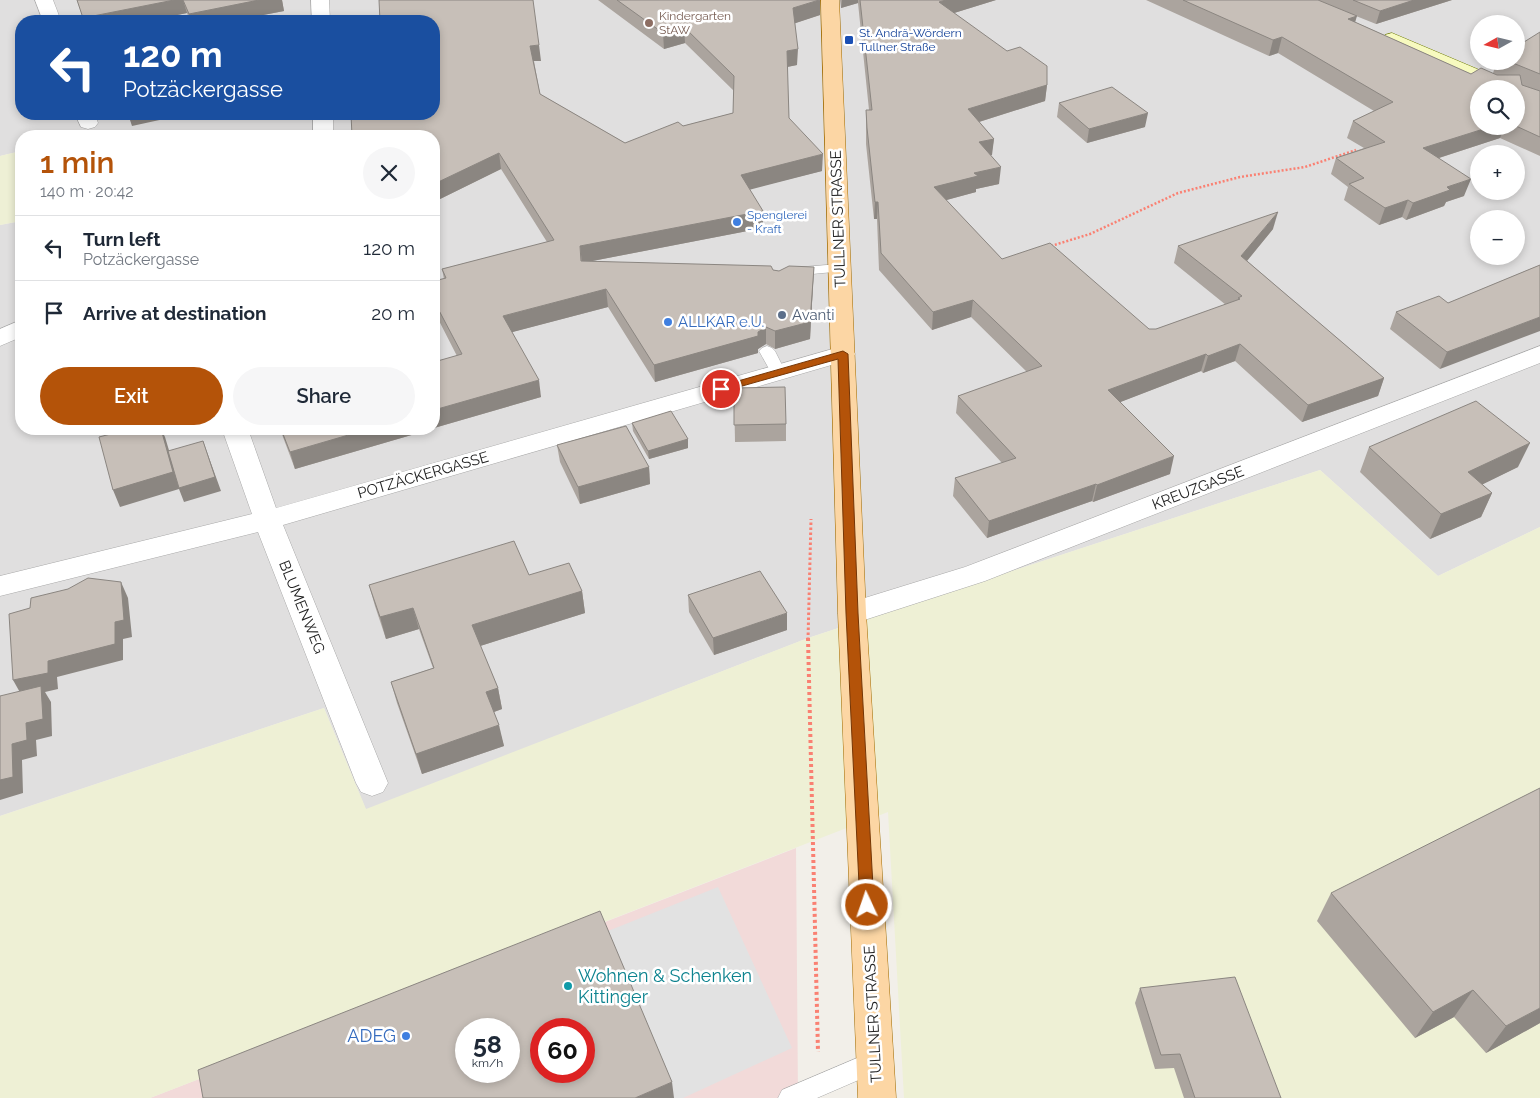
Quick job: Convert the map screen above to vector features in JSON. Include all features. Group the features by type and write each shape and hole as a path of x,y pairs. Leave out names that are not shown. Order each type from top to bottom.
{"main road":[{"name":"TULLNER STRASSE","path":"830,0 852,613 877,1098"},
{"path":"1374,32 1488,80"}],"street":[{"path":"44,0 50,15"},
{"path":"320,0 321,15"},
{"path":"0,339 15,330"},
{"name":"POTZÄCKERGASSE","path":"0,586 268,520 772,362 843,354"},
{"name":"KREUZGASSE","path":"852,613 975,574 1540,354"},
{"name":"BLUMENWEG","path":"237,435 268,520 372,783"}],"lane":[{"path":"780,283 791,272 839,268"},
{"path":"790,1098 876,1060"}],"path":[{"path":"1047,248 1090,234 1178,193 1240,177 1305,167 1356,150"},
{"path":"811,512 808,638 819,1085"}],"shaded area":[{"path":"0,0 1540,0 1540,527 1438,576 1320,470 808,638 366,810 324,708 0,816 0,225 15,222 15,435 440,435 440,130 15,130 15,152 0,156"},
{"path":"796,848 798,1098 150,1098"},
{"path":"718,887 792,1048 683,1098 673,1098 603,933"}],"green space":[{"path":"15,152 15,222 0,225 0,156"},
{"path":"1320,470 1438,576 1540,527 1540,1098 904,1098 888,812 150,1098 0,1098 0,816 324,708 366,809 808,638"}],"building":[{"path":"77,0 174,0 98,15 82,15"},
{"path":"183,0 259,0 189,14"},
{"path":"379,0 533,0 539,45 530,46 540,94 625,143 678,122 683,126 733,113 734,76 684,27 663,33 617,0 819,0 793,8 798,49 787,51 789,118 823,154 741,175 763,211 580,246 581,261 771,266 773,270 779,271 789,266 814,267 810,322 775,331 766,327 758,332 758,336 654,365 606,289 503,316 539,380 440,408 440,360 462,354 440,312 440,280 446,278 442,269 554,240 499,153 440,181 440,130 352,130 351,120 440,120 440,15 380,15"},
{"path":"860,0 946,0 939,2 1007,51 1020,47 1047,66 1047,85 968,109 994,139 979,142 1001,167 974,173 978,176 934,187 1002,259 1050,243 1149,329 1156,329 1240,299 1238,298 1242,296 1178,246 1278,212 1241,256 1384,378 1308,405 1240,344 1208,356 1206,354 1108,390 1174,456 1097,485 989,521 955,478 1016,458 958,396 1042,366 973,300 933,312 881,253 878,202 875,202 867,128 866,110 872,110"},
{"path":"1183,0 1318,0 1357,16 1348,19 1471,74 1478,70 1486,70 1497,75 1520,75 1521,80 1470,80 1470,133 1423,148 1470,179 1447,187 1450,190 1413,203 1408,200 1385,208 1349,184 1364,178 1336,158 1385,142 1353,121 1393,102 1282,37 1273,40"},
{"path":"1353,0 1414,0 1380,11"},
{"path":"1540,32 1540,74 1525,68 1525,41"},
{"path":"1525,86 1540,91 1540,137 1525,130"},
{"path":"1112,87 1148,113 1089,129 1059,103"},
{"path":"1540,265 1540,317 1447,352 1396,312 1439,296 1448,303"},
{"path":"785,387 786,424 734,425 734,388"},
{"path":"1476,401 1530,443 1468,472 1492,493 1441,514 1369,447"},
{"path":"671,411 688,439 648,451 632,423"},
{"path":"626,426 649,467 578,487 557,445"},
{"path":"107,435 163,435 173,472 113,490 99,437"},
{"path":"283,435 348,435 290,452"},
{"path":"203,441 215,477 179,488 168,451"},
{"path":"514,541 529,575 569,563 582,591 472,625 498,688 486,692 499,725 416,754 391,682 434,668 413,608 380,617 369,585"},
{"path":"760,571 787,613 713,638 688,595"},
{"path":"88,578 121,582 124,620 115,622 115,644 48,661 48,673 13,680 9,614 30,608 31,598 68,589"},
{"path":"41,686 43,719 26,723 27,740 12,744 13,777 0,780 0,696"},
{"path":"1540,788 1540,1008 1506,1026 1473,990 1433,1012 1331,893"},
{"path":"600,911 672,1082 635,1098 203,1098 198,1070"},
{"path":"1235,977 1281,1098 1195,1098 1180,1054 1161,1055 1140,988"}],"place":[{"name":"Kindergarten StAW","path":"649,23"},
{"name":"St. Andrä-Wördern Tullner Straße","path":"849,40"},
{"name":"Spenglerei - Kraft","path":"737,222"},
{"name":"Avanti","path":"782,315"},
{"name":"ALLKAR e.U.","path":"668,322"},
{"name":"Wohnen & Schenken Kittinger","path":"568,986"},
{"name":"ADEG","path":"406,1036"}],"route":[{"path":"721,389 843,354 852,613 867,905"}]}
